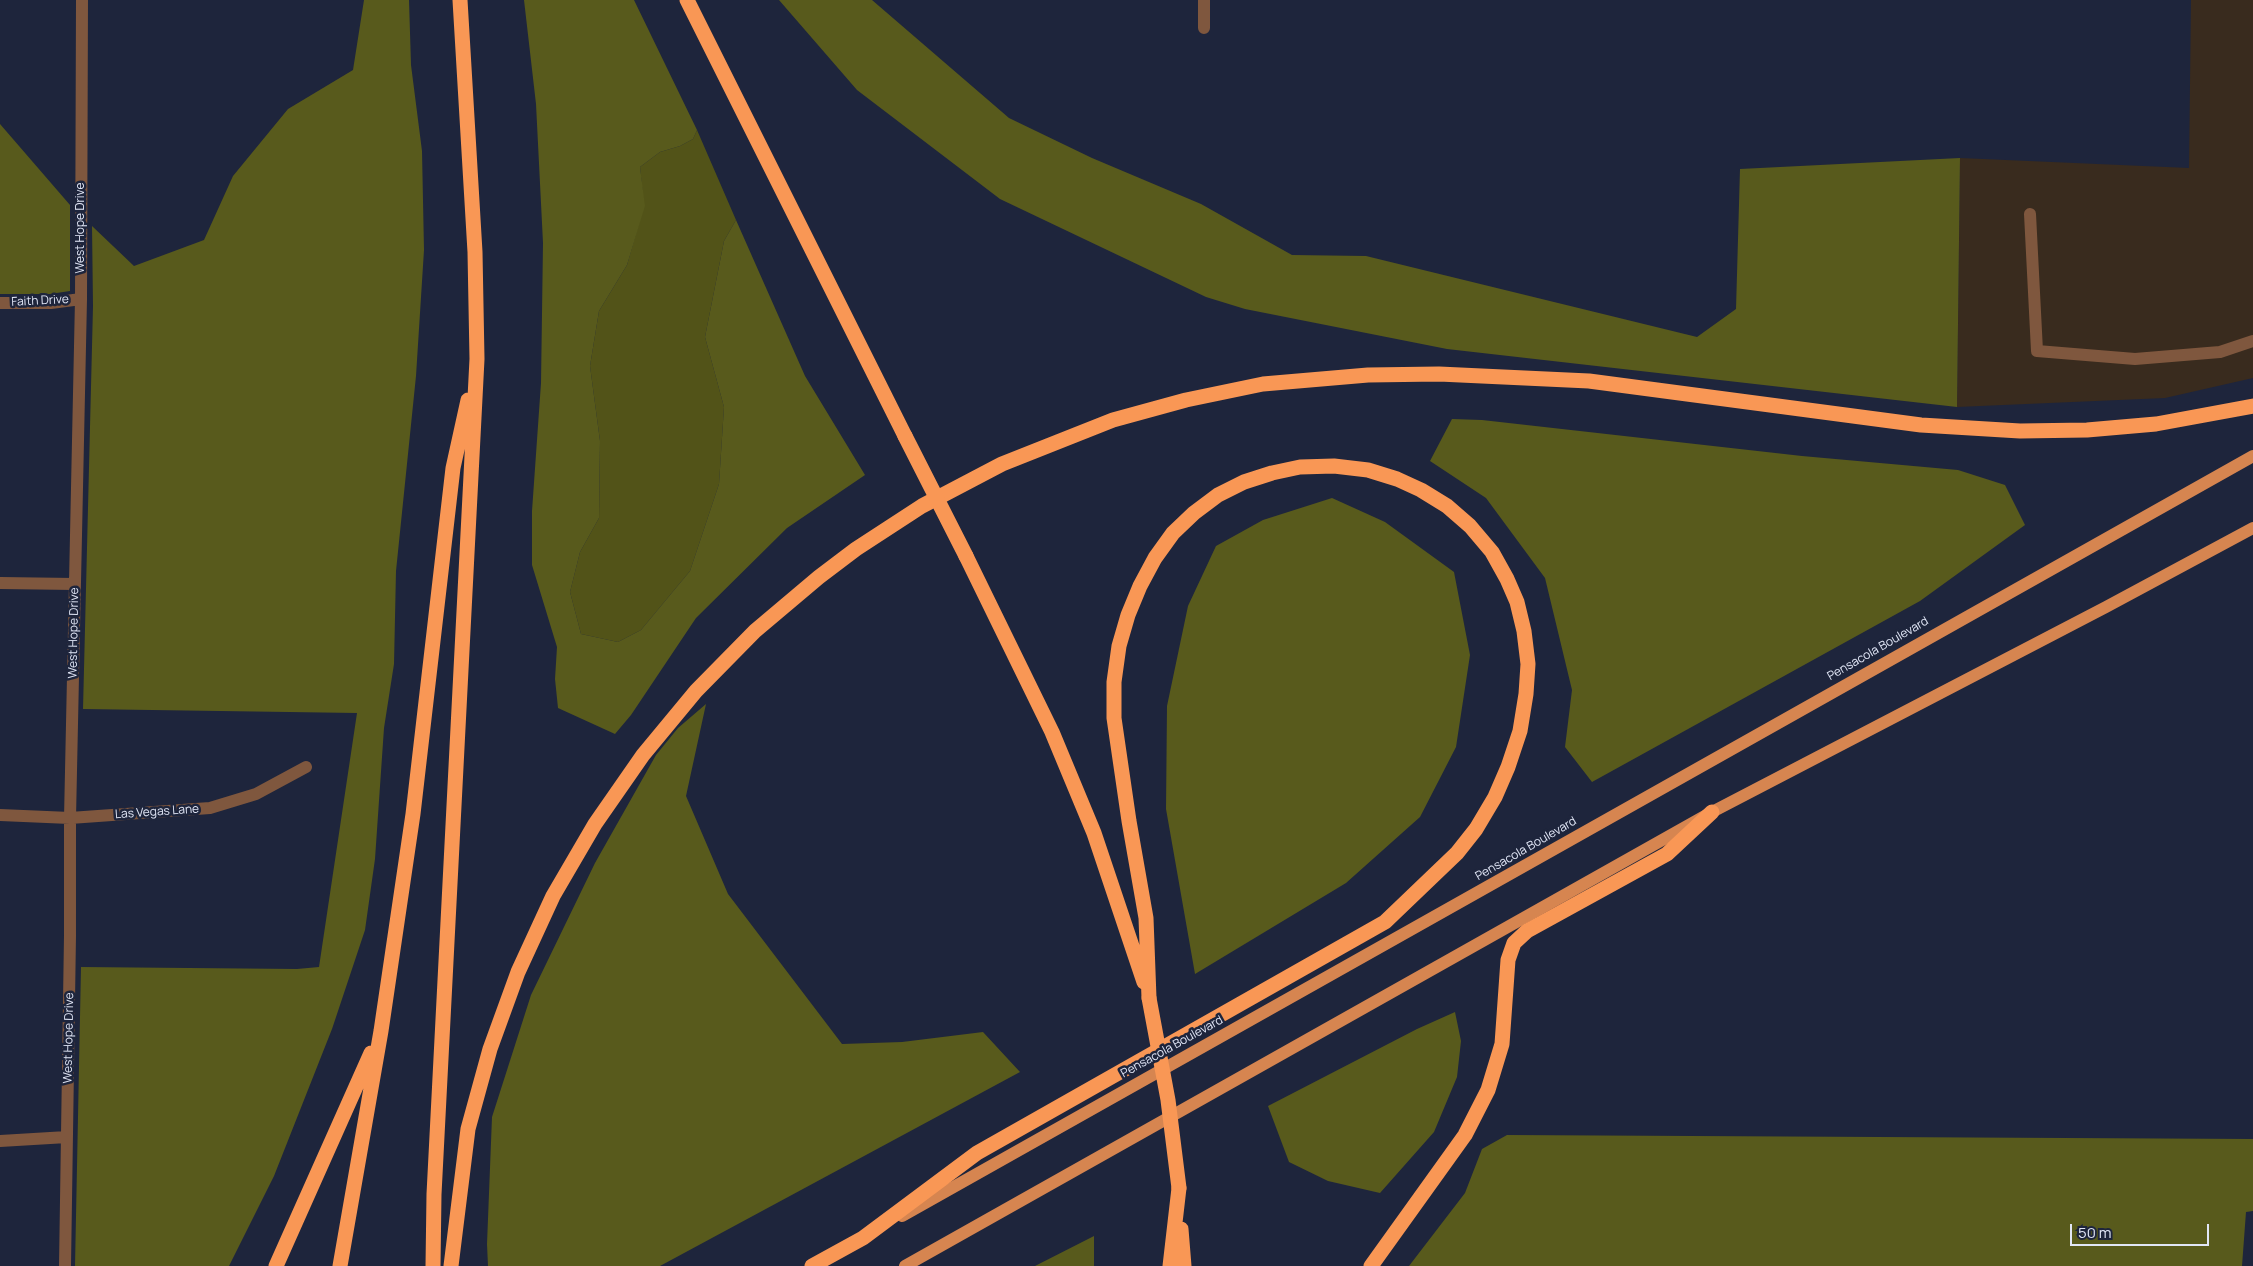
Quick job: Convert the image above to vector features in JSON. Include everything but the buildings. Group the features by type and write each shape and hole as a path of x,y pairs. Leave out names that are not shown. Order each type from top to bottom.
{"highway":[{"path":"433,1266 434,1194 477,359 475,252 460,0"},
{"path":"687,0 904,436 966,556 1052,732 1094,833 1149,998 1168,1100 1179,1188 1184,1266"},
{"path":"340,1266 381,1031 413,814 453,468 477,359"},
{"path":"451,1266 468,1129 490,1049 518,972 553,896 595,824 648,748 696,691 755,631 819,577 856,549 922,506 1002,464 1113,420 1186,400 1263,384 1368,375 1439,374 1589,382 1921,425 2020,431 2087,430 2156,424 2253,406"},
{"path":"863,1238 977,1153 1385,922 1457,853 1476,829 1498,790 1520,731 1526,694 1528,664 1524,631 1514,594 1492,552 1470,526 1446,506 1421,490 1397,479 1368,470 1334,466 1300,467 1244,482 1202,507 1173,533 1155,558 1140,586 1128,615 1119,646 1114,682 1114,718 1146,918 1149,998"},
{"path":"1371,1266 1465,1135 1488,1090 1502,1044 1508,960 1514,943 1527,931 1667,854 1712,812"},
{"path":"276,1266 381,1031"},
{"path":"1170,1266 1179,1188"},
{"name":"Pensacola Boulevard","path":"812,1266 863,1238"}],"main road":[{"name":"Pensacola Boulevard","path":"863,1238 2253,456"},
{"path":"905,1266 1712,812 2089,616 2253,528"}],"street":[{"name":"West Hope Drive","path":"65,1266 70,818 81,299 82,0"},
{"path":"1204,0 1204,28"},
{"path":"2030,214 2037,351 2135,360 2220,352 2253,341"},
{"name":"Faith Drive","path":"0,303 51,303 81,299"},
{"path":"0,583 74,584"},
{"name":"Las Vegas Lane","path":"0,816 70,818 210,808 256,794 306,767"},
{"path":"0,1141 67,1137"}],"shaded area":[{"path":"364,0 409,0 411,65 422,151 424,250 416,376 396,571 394,664 384,728 375,859 365,930 332,1029 274,1176 229,1266 75,1266 81,967 297,969 319,967 357,713 83,709 93,306 92,226 134,266 204,240 233,176 288,109 353,70"},
{"path":"524,0 634,0 697,130 693,139 680,146 660,152 640,167 645,206 627,265 599,311 590,366 600,441 599,518 580,552 570,592 581,634 618,642 641,630 690,571 719,484 724,407 705,337 724,241 736,220 805,376 865,475 787,528 696,618 631,715 615,734 558,708 555,679 557,647 532,565 532,511 541,383 543,243 536,104"},
{"path":"779,0 872,0 1009,118 1092,158 1201,204 1292,255 1366,256 1697,337 1736,309 1740,169 1960,158 1957,407 1447,349 1245,309 1206,297 1000,199 857,90"},
{"path":"2191,0 2253,0 2253,378 2165,398 1957,407 1960,158 2189,168"},
{"path":"0,124 70,205 70,291 50,294 0,294"},
{"path":"697,130 736,220 724,241 705,337 724,407 719,484 690,571 641,630 618,642 581,634 570,592 580,552 599,518 600,441 590,366 599,311 627,265 644,206 640,167 660,152 680,146 693,139"},
{"path":"1452,419 1482,420 1802,456 1958,470 2005,485 2025,525 1920,601 1592,782 1565,747 1572,690 1545,578 1486,498 1430,461"},
{"path":"1332,498 1385,522 1454,572 1470,655 1456,747 1420,817 1346,883 1195,974 1166,809 1167,706 1188,606 1216,546 1263,520"},
{"path":"706,704 686,796 728,894 842,1044 902,1042 983,1032 1020,1072 660,1266 488,1266 487,1244 492,1117 531,995 595,863 656,755 678,728"},
{"path":"1455,1012 1461,1041 1457,1077 1434,1132 1380,1193 1328,1181 1289,1162 1268,1106 1417,1029"},
{"path":"1507,1135 2253,1139 2253,1211 2246,1212 2242,1266 1409,1266 1465,1193 1482,1149"},
{"path":"1094,1236 1094,1266 1035,1266"}]}
